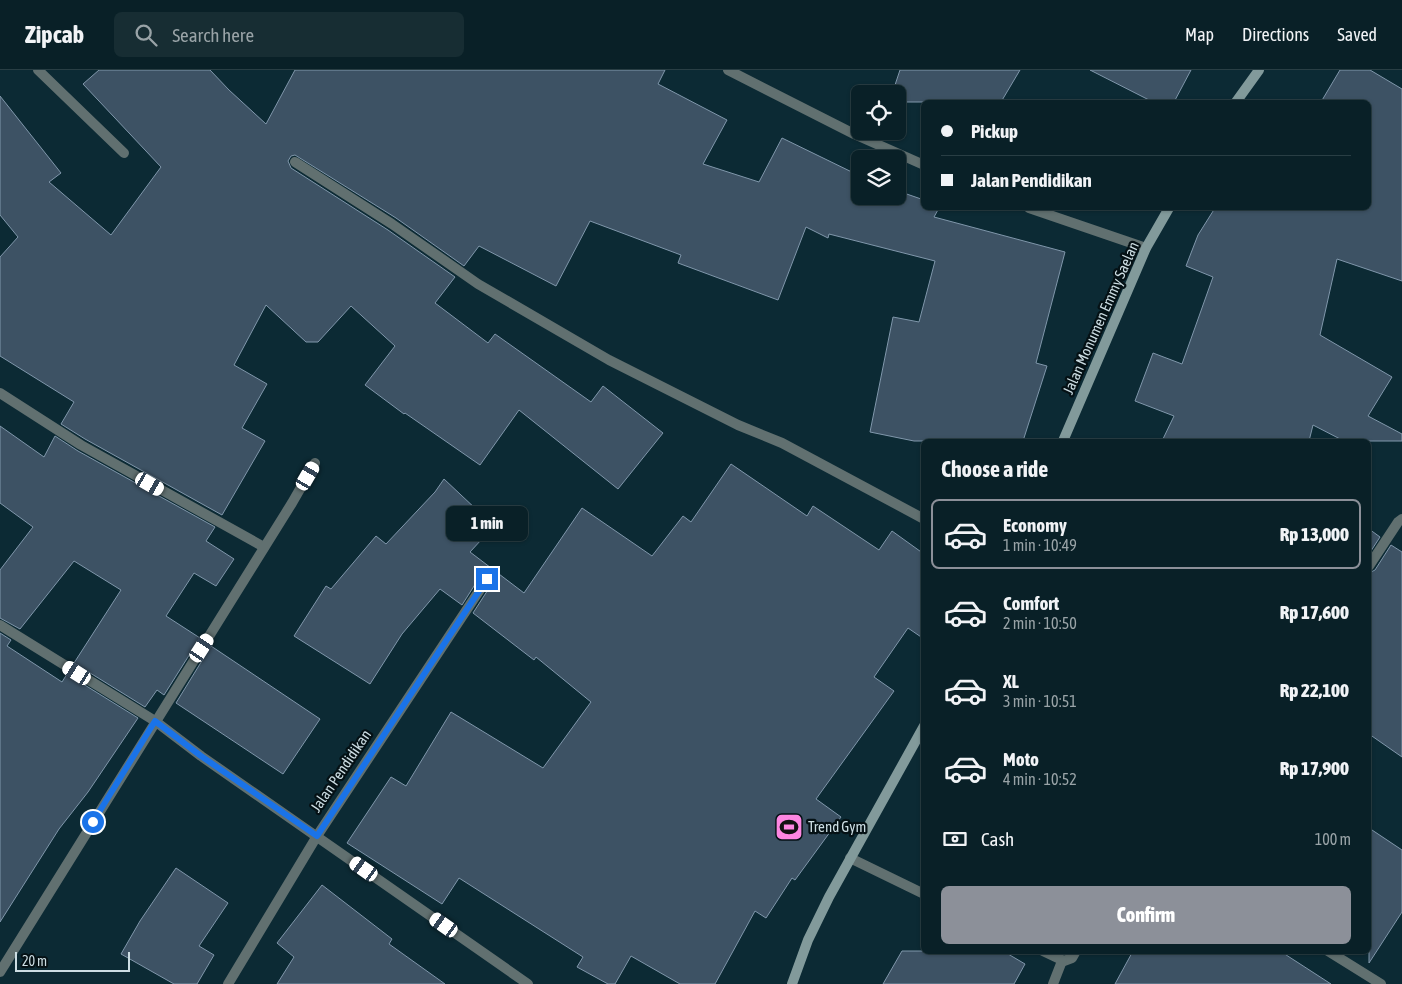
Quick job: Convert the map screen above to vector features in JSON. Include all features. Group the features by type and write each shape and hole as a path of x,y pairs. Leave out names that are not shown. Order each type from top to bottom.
{"street":[{"path":"38,70 124,153"},
{"path":"728,70 854,134 921,164"},
{"path":"1237,100 1259,70"},
{"path":"296,162 478,284 609,360 738,425 790,447 921,517"},
{"path":"1035,210 1146,248"},
{"name":"Jalan Monumen Emmy Saelan","path":"1064,439 1146,248 1168,210"},
{"path":"0,393 81,445 264,547"},
{"path":"0,972 155,721 212,633 315,463"},
{"path":"1371,563 1398,522 1402,519"},
{"name":"Jalan Pendidikan","path":"228,984 317,836 487,579"},
{"path":"0,625 155,721 201,756 528,984"},
{"path":"792,984 808,940 850,858 921,731"},
{"path":"850,858 921,893"},
{"path":"1048,954 1062,961 1072,958 1074,954"},
{"path":"1333,954 1381,984"},
{"path":"1053,984 1062,961"}],"building":[{"path":"99,70 210,70 266,124 295,70 665,70 658,84 727,120 703,164 759,182 782,138 851,172 851,205 906,205 906,194 921,199 921,210 938,210 934,217 1065,252 1036,363 1047,366 1024,439 921,439 921,441 914,441 870,432 893,317 919,322 935,261 829,234 828,238 806,227 778,300 678,263 681,255 590,221 556,286 479,246 464,266 396,218 295,155 291,156 288,161 291,168 388,230 455,277 435,303 488,343 495,334 591,402 603,386 663,433 618,489 519,410 480,465 404,414 365,385 395,346 351,306 318,342 306,342 266,305 234,365 267,384 242,428 265,441 222,515 61,424 74,402 0,356 0,257 18,237 0,215 0,96 61,173 49,182 111,235 161,167 83,84"},
{"path":"900,70 1020,70 1002,100 921,100 921,102 906,102 906,85 895,85"},
{"path":"1090,70 1191,70 1175,100 1149,100"},
{"path":"1340,70 1370,70 1402,89 1402,281 1337,259 1320,335 1392,377 1368,416 1402,434 1402,441 1340,439 1313,425 1310,439 1163,439 1174,416 1135,401 1153,353 1182,364 1213,277 1186,266 1198,235 1214,210 1371,210 1371,100 1322,100"},
{"path":"0,426 44,457 55,436 78,451 215,527 206,541 234,559 216,586 194,573 166,616 200,638 164,695 157,690 145,707 74,663 121,590 74,561 20,629 0,618 0,570 33,527 0,503"},
{"path":"731,464 807,516 813,506 879,550 892,531 921,552 921,637 908,628 874,677 894,691 816,799 841,817 795,880 792,878 766,918 755,911 715,984 680,984 631,956 615,984 608,984 577,967 583,957 459,878 442,904 347,843 391,777 406,786 451,712 543,768 591,702 536,657 534,660 473,613 493,582 493,576 488,572 481,575 462,605 440,589 402,634 370,684 294,636 326,586 331,589 376,536 386,544 435,492 444,479 494,526 470,552 524,593 582,508 652,556 683,516 691,522"},
{"path":"1371,530 1380,537 1371,551"},
{"path":"1391,545 1402,552 1402,757 1371,735 1371,572 1375,570"},
{"path":"0,633 11,640 7,646 62,682 67,674 138,718 88,792 59,829 0,922"},
{"path":"211,646 320,719 283,774 176,703"},
{"path":"1371,829 1402,850 1402,912 1369,963 1369,954 1371,954"},
{"path":"176,868 228,903 199,946 214,955 197,984 174,984 121,954 140,921"},
{"path":"322,885 392,939 389,944 445,984 277,984 294,957 277,943"},
{"path":"902,951 921,951 921,954 1008,954 1025,964 1014,984 883,984"},
{"path":"1131,954 1285,954 1331,984 1115,984"}],"place":[{"name":"Trend Gym","path":"789,827"}],"route":[{"path":"93,822 155,721 201,756 317,836 487,579"}]}
